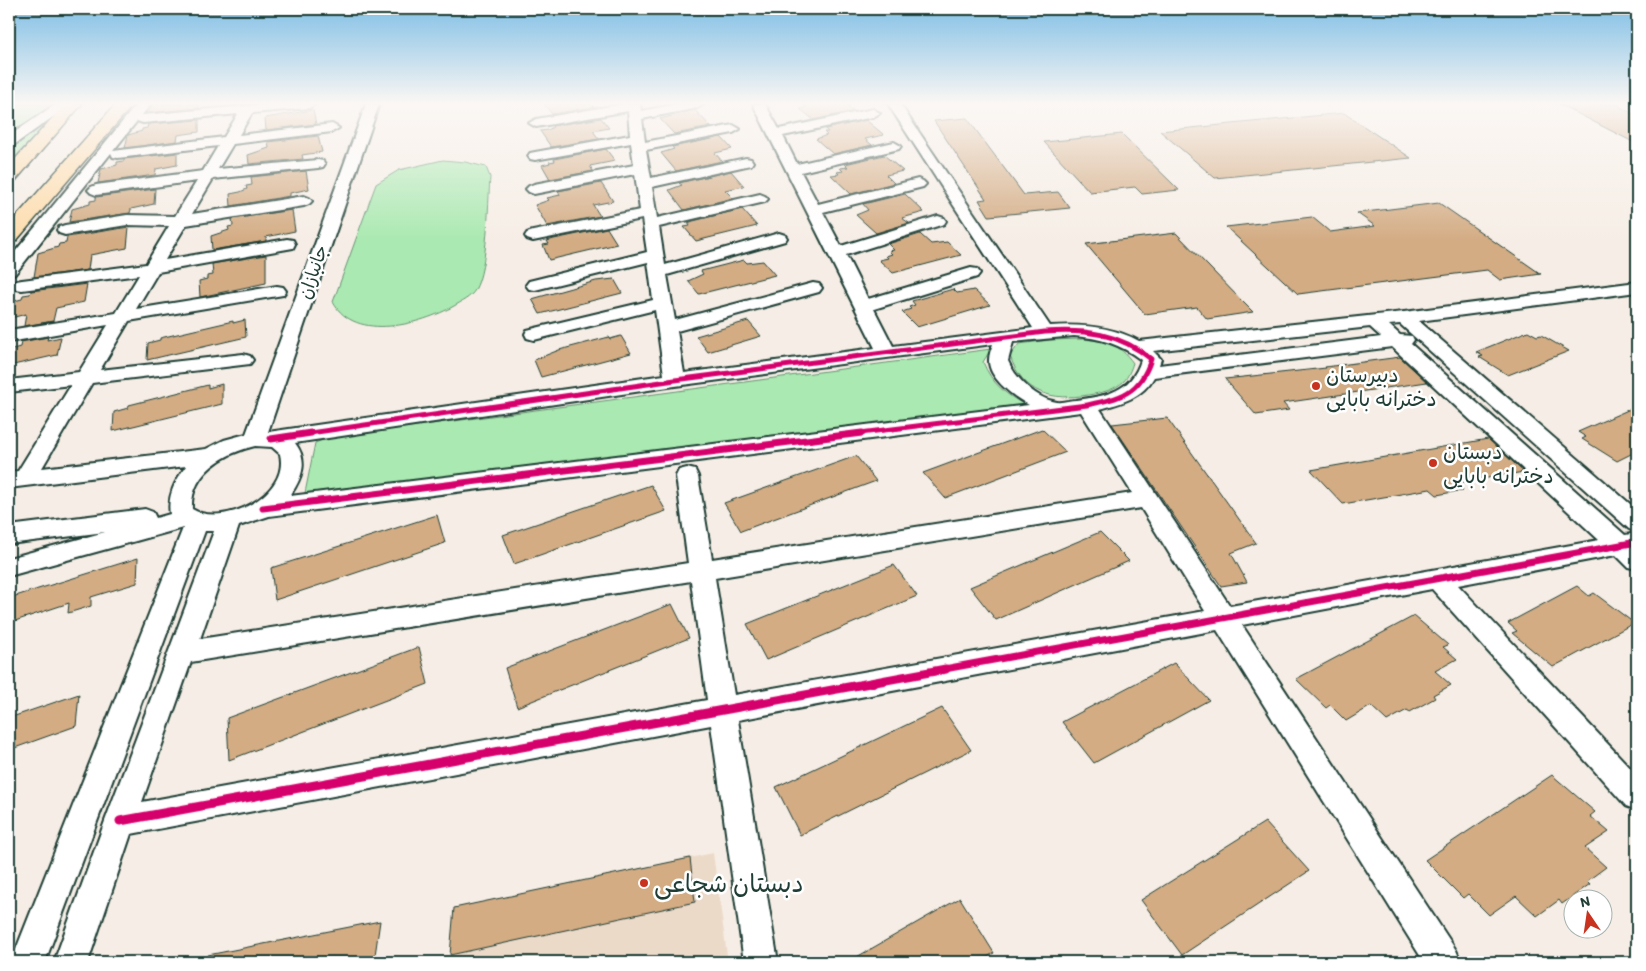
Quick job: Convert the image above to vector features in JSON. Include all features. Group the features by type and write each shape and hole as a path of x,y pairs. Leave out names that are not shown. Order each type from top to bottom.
{"highway":[{"path":"9,177 34,149"},
{"path":"9,237 85,149"}],"street":[{"path":"9,270 107,149"},
{"path":"118,154 158,149"},
{"path":"17,479 85,378 223,149"},
{"name":"جانبازان","path":"263,439 357,149"},
{"path":"535,156 588,149"},
{"path":"639,149 675,380"},
{"path":"783,149 887,352"},
{"path":"793,169 879,149"},
{"path":"924,149 1045,332"},
{"path":"534,189 746,162"},
{"path":"96,190 207,175 318,164"},
{"path":"814,210 918,184"},
{"path":"533,236 760,199"},
{"path":"65,230 127,220 180,221 304,201"},
{"path":"836,252 938,221"},
{"path":"658,272 779,238"},
{"path":"22,285 151,268 287,244"},
{"path":"535,285 656,255"},
{"path":"863,306 971,273"},
{"path":"1138,347 1404,318 1637,287"},
{"path":"667,328 813,288"},
{"path":"9,336 277,292"},
{"path":"534,334 663,303"},
{"path":"1404,318 1425,338 1633,514 1632,549"},
{"path":"1374,321 1632,549"},
{"path":"9,535 188,518 214,523 239,518 263,508 1056,410 1120,397 1140,385 1148,372 1151,359 1138,347 1116,337 1071,329 675,380 230,445 210,456 197,467 185,484 179,500 188,518 28,962"},
{"path":"1006,337 998,361 1012,386 1025,396 1056,410"},
{"path":"1148,372 1425,338"},
{"path":"9,386 243,360"},
{"path":"1087,405 1444,962"},
{"path":"263,439 284,445 293,458 292,471 277,496 263,508"},
{"path":"17,479 210,456"},
{"path":"687,476 760,962"},
{"path":"181,653 1148,499"},
{"path":"9,567 188,518"},
{"path":"70,962 230,520"},
{"path":"120,821 1438,579 1632,549"},
{"path":"1438,579 1637,796"}],"shaded area":[{"name":"دبستان شجاعی","path":"713,853 728,962 450,962 454,908"}],"green space":[{"path":"9,149 22,149 9,163"},
{"path":"443,160 465,162 486,167 490,177 485,252 483,267 475,290 468,297 441,313 407,323 373,326 357,322 343,315 333,302 376,184 399,170"},
{"path":"1082,339 1111,344 1128,356 1133,363 1124,381 1112,389 1098,393 1075,397 1051,395 1031,387 1016,369 1010,356 1019,344 1050,340"},
{"path":"991,349 983,362 991,377 1006,393 1027,406 305,493 315,443 327,438"}],"building":[{"path":"265,149 321,149 322,152 302,155 303,159 249,164 248,155"},
{"path":"606,149 615,161 590,166 593,171 550,179 542,165 555,161 554,159"},
{"path":"673,149 731,149 715,153 722,161 676,171 661,153"},
{"path":"828,149 853,149 833,154"},
{"path":"953,149 990,149 1024,195 1058,192 1070,208 989,216 979,200 986,199"},
{"path":"1051,149 1138,149 1179,190 1142,194 1135,187 1090,192"},
{"path":"1181,149 1398,149 1411,158 1215,178"},
{"path":"177,153 177,165 156,169 155,175 98,183 101,169 117,165 117,162 124,161 124,159"},
{"path":"884,155 903,171 886,175 894,183 851,194 831,175 839,174 837,172 843,171 840,168 848,167 845,164"},
{"path":"306,171 309,189 290,193 290,196 231,206 230,194 240,192 247,189 246,186 252,185 251,177"},
{"path":"731,171 744,186 725,190 733,198 684,210 669,190 682,185 679,183"},
{"path":"601,183 613,201 593,205 600,216 547,226 535,205 549,200 547,198 560,195 558,191"},
{"path":"155,189 154,204 131,209 130,213 69,222 72,209 90,204 90,201 96,200 96,197"},
{"path":"905,194 924,212 902,218 909,223 876,233 856,215 868,210 863,204"},
{"path":"1439,203 1541,274 1500,280 1487,270 1298,294 1226,227 1312,217 1330,232 1375,226 1357,213"},
{"path":"742,209 757,226 696,241 684,227 690,226 688,223 693,221"},
{"path":"292,210 295,231 266,237 266,241 212,250 211,236 229,230 228,227 233,226 232,219"},
{"path":"129,227 127,248 90,255 88,270 34,277 38,253 66,243 67,237"},
{"path":"607,228 617,244 549,260 543,245 549,244 547,241"},
{"path":"1176,233 1253,312 1207,319 1197,307 1145,314 1086,244"},
{"path":"920,234 931,244 947,242 961,255 893,273 879,260 888,258 886,256 892,254 889,251 894,250 888,244"},
{"path":"266,255 266,283 200,297 199,281 213,275 212,264"},
{"path":"744,260 747,263 763,261 775,275 699,294 688,281 703,274 701,271"},
{"path":"614,279 622,293 540,314 532,299 596,281"},
{"path":"87,284 84,302 56,308 53,321 24,326 26,314 11,318 14,301 22,299 23,295 30,294 31,291"},
{"path":"953,289 957,293 974,290 990,305 917,327 902,312 911,309 909,307 915,305 912,301"},
{"path":"245,320 246,337 147,360 148,343 160,340 160,338 233,321 233,323"},
{"path":"748,321 761,336 708,352 696,336"},
{"path":"1528,331 1537,336 1541,335 1569,351 1508,375 1479,357 1483,356 1476,352"},
{"path":"621,336 631,353 541,377 534,360 559,350 609,337 610,339"},
{"path":"48,337 47,340 61,337 57,355 9,366 9,350 20,347 21,342"},
{"name":"دبیرستان دخترانه بابایی","path":"1400,357 1427,382 1283,403 1289,410 1256,415 1225,379 1326,368"},
{"path":"222,384 222,404 113,431 114,412 128,408 129,405 208,385 208,388"},
{"path":"1637,406 1637,451 1617,461 1582,439 1586,437 1578,432"},
{"path":"1167,418 1256,543 1231,553 1247,582 1221,586 1112,424"},
{"path":"1042,429 1066,452 945,498 923,473"},
{"path":"1488,439 1524,472 1457,483 1463,490 1437,495 1430,489 1343,504 1311,470"},
{"path":"856,456 876,481 741,531 724,503"},
{"path":"651,485 666,511 514,564 503,535"},
{"path":"437,515 445,543 275,600 271,568"},
{"path":"1100,532 1129,561 996,620 970,587"},
{"path":"138,558 137,583 91,597 91,606 68,613 69,603 9,623 9,598"},
{"path":"894,565 917,596 766,660 747,624"},
{"path":"1577,586 1589,596 1594,593 1634,623 1553,667 1512,633 1517,631 1508,623"},
{"path":"672,604 689,638 517,707 505,668"},
{"path":"1414,616 1448,645 1443,647 1457,659 1435,671 1451,685 1433,695 1435,698 1410,712 1407,710 1387,721 1371,706 1346,721 1330,705 1326,708 1296,679"},
{"path":"419,647 428,684 229,760 227,718"},
{"path":"1174,663 1209,700 1094,763 1062,722"},
{"path":"79,694 76,726 9,750 9,718"},
{"path":"942,708 971,750 800,835 776,787"},
{"path":"1552,775 1595,812 1590,816 1609,832 1585,848 1606,867 1587,881 1590,884 1584,888 1564,888 1564,903 1562,904 1559,900 1537,916 1516,896 1489,915 1468,894 1463,898 1425,860"},
{"path":"1265,822 1309,871 1182,955 1141,900"},
{"path":"690,858 695,902 450,955 454,908"},
{"path":"960,898 994,953 978,962 848,962"},
{"path":"380,921 374,962 209,962 208,955"}],"cycle path":[{"path":"263,508 1087,405 1119,397 1135,388 1147,371 1151,359 1127,342 1115,337 1088,331 1045,332 675,380 271,439"},
{"path":"120,821 1637,542"}],"place":[{"name":"دبیرستان دخترانه بابایی","path":"1316,386"},
{"name":"دبستان دخترانه بابایی","path":"1433,463"},
{"name":"دبستان شجاعی","path":"644,883"}]}
